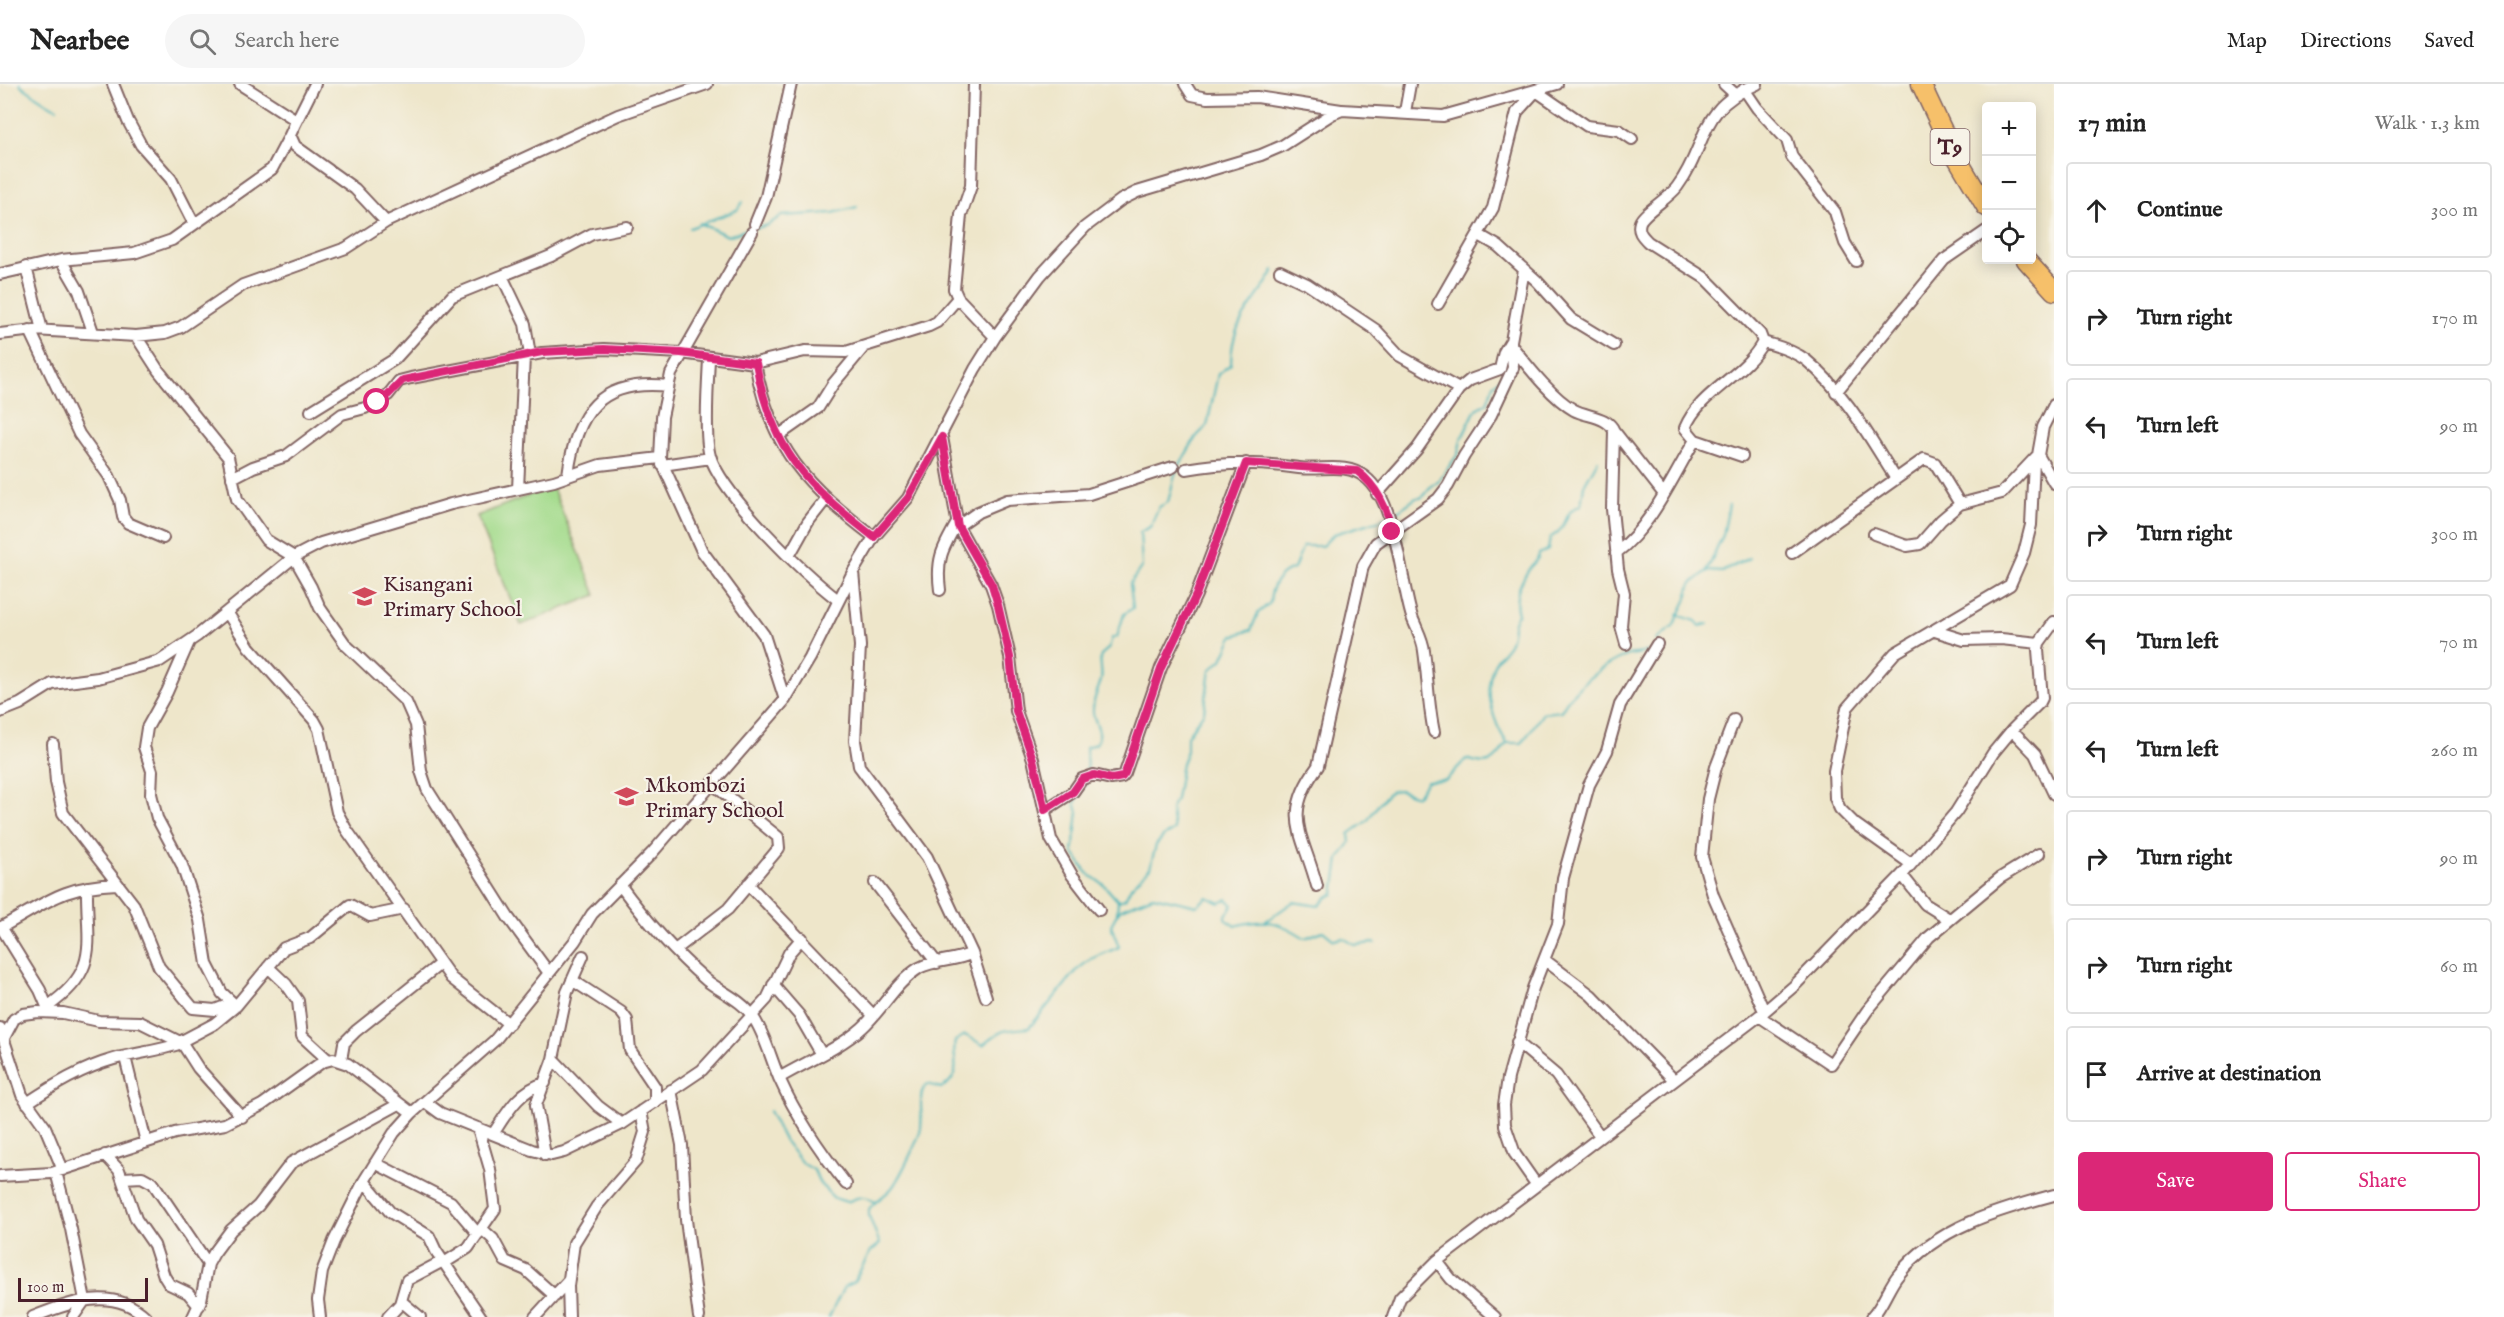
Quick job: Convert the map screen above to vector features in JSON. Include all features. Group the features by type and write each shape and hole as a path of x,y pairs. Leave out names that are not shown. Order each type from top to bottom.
{"highway":[{"name":"T9","path":"1921,84 1951,148 1982,200"},
{"path":"2030,264 2054,291"}],"street":[{"path":"113,84 141,145 171,178 194,224"},
{"path":"240,84 293,117 295,124"},
{"path":"0,274 62,260 134,253 172,240 272,169 315,84"},
{"path":"0,334 36,330 136,336 165,333 181,327 243,285 346,248 386,222 618,115 707,84"},
{"path":"785,700 764,635 702,551 661,462 662,417 668,386 681,353 753,228 766,197 791,84"},
{"path":"974,84 970,186 961,215 955,259 954,289 958,298 995,337"},
{"path":"1185,84 1191,95 1200,98 1257,97 1342,110 1443,116 1554,84"},
{"path":"1405,112 1410,84"},
{"path":"1724,84 1740,92 1787,140 1792,157 1835,212 1845,243 1856,261"},
{"path":"1757,84 1724,102 1705,128 1679,185 1668,198 1641,219 1639,229 1648,242 1705,278 1760,334 1763,342"},
{"path":"1536,91 1587,126 1619,130 1632,139"},
{"path":"1438,304 1493,208 1517,112 1536,91"},
{"path":"320,1317 318,1300 322,1272 334,1241 364,1181 394,1133 412,1113 495,1040 549,973 592,914 713,784 785,700 852,572 874,537 908,498 995,337 1040,276 1085,227 1106,209 1137,192 1272,150 1342,110"},
{"path":"290,135 295,146 355,189 386,222"},
{"path":"311,411 395,359 446,300 551,256 592,234 627,227"},
{"path":"1836,392 1944,260 1982,234"},
{"path":"1479,235 1498,246 1571,319 1614,345"},
{"path":"62,260 79,291 93,332"},
{"path":"26,267 36,330 79,434 110,476 120,500 123,517 128,523 163,538"},
{"path":"1317,886 1300,831 1297,803 1305,783 1318,766 1354,598 1366,558 1376,543 1430,506 1448,486 1510,376 1513,368 1511,343 1524,270"},
{"path":"1280,271 1307,284 1376,330 1400,356 1459,389"},
{"path":"502,276 525,324 527,355 518,489"},
{"path":"232,478 253,467 286,456 342,414 357,411 377,402 403,380 527,355 604,349 681,353 709,359 756,363 805,351 846,352 937,322 958,298"},
{"path":"136,336 158,370 228,457 237,499 266,540 294,557 320,608 346,645 406,702 416,725 421,771 427,789 508,917 549,973"},
{"path":"1763,342 1785,348 1805,360 1854,412 1896,479"},
{"path":"1742,456 1695,440 1685,428 1689,419 1706,399 1730,380 1763,342"},
{"path":"1377,494 1417,449 1459,389 1470,380 1497,372 1506,346 1511,343"},
{"path":"1511,343 1558,398 1573,410 1608,422 1663,492"},
{"path":"778,436 818,408 863,348"},
{"path":"709,359 708,444 711,458 728,486 789,556 812,580 838,600"},
{"path":"756,363 766,410 787,455 826,499 874,537"},
{"path":"568,475 574,444 584,418 593,405 618,390 637,385 668,386"},
{"path":"1911,864 1855,824 1840,809 1834,798 1834,771 1847,708 1895,653 2010,585 2024,553 2031,525 2036,458 2043,427 2054,405"},
{"path":"1614,431 1611,483 1616,553 1624,593 1621,626 1626,644"},
{"path":"942,437 958,525 992,585 1010,657 1016,711 1033,759 1051,839 1060,856 1099,910"},
{"path":"1616,553 1632,541 1649,518 1695,440"},
{"path":"0,712 20,704 52,684 85,681 160,661 189,642 294,557 321,543 451,504 554,481 600,465 711,458"},
{"path":"2036,458 2054,483"},
{"path":"1874,534 1914,547 1960,504 2002,493 2036,458"},
{"path":"1792,553 1920,461 1929,459 1935,463 1960,504"},
{"path":"1186,469 1246,463 1357,471 1368,479 1388,515 1412,617 1424,648 1434,732"},
{"path":"1045,810 1073,792 1082,779 1094,775 1112,779 1122,777 1125,773 1161,668 1196,595 1246,463"},
{"path":"940,590 938,564 944,545 958,525 978,512 1006,500 1082,495 1173,466"},
{"path":"789,556 805,528 826,499"},
{"path":"852,572 860,646 855,741 859,766 927,857 972,952 986,997"},
{"path":"227,612 261,662 314,720 319,729 337,812 352,838 404,909 450,978 509,1024"},
{"path":"1393,1317 1400,1298 1437,1261 1761,1014 1794,986 1902,875 1956,812 1994,753 2012,730 2042,698 2039,643 2054,622"},
{"path":"1935,631 1964,640 2001,639 2039,643"},
{"path":"189,642 167,692 147,728 144,747 152,771 151,794 157,818 182,865 200,920 207,964 214,980 234,1005"},
{"path":"1536,1184 1515,1154 1505,1125 1504,1105 1508,1077 1533,988 1546,961 1558,924 1565,868 1589,785 1607,751 1620,705 1657,644"},
{"path":"1734,720 1716,767 1708,799 1702,857 1713,895 1761,1014 1831,1064 1867,1011 1929,937 1949,918 2000,878 2039,854"},
{"path":"2012,730 2035,754 2054,794"},
{"path":"53,744 56,782 63,813 137,911 159,967 189,1006 215,1010 234,1005"},
{"path":"675,950 728,909 779,848 778,837 713,784"},
{"path":"1902,875 1925,904 1949,918"},
{"path":"875,883 937,963"},
{"path":"48,1009 40,990 1,927 73,888 117,884"},
{"path":"748,884 873,1015"},
{"path":"620,885 637,909 675,950 707,981 736,1000 753,1017 779,1078 812,1141 846,1185"},
{"path":"48,1009 68,990 86,961 91,937 87,886"},
{"path":"27,1103 79,1072 181,1042 214,1024 234,1005 284,948 310,938 350,905 370,916 404,909"},
{"path":"425,1102 440,1113 545,1155 564,1152 622,1124 702,1070 732,1035 753,1017 767,999 789,953 802,938"},
{"path":"779,1078 852,1035 873,1015 900,982 920,968 954,960 972,952"},
{"path":"545,1155 535,1108 553,1059 561,1012 583,956"},
{"path":"1546,961 1591,995 1674,1080"},
{"path":"341,1060 344,1043 356,1031 440,964"},
{"path":"268,968 286,984 298,1001 303,1036 328,1060"},
{"path":"572,980 621,1012 627,1020 630,1050 655,1087 655,1101"},
{"path":"774,985 800,1015 821,1053"},
{"path":"73,1317 85,1300 60,1171 45,1126 27,1103 2,1033 14,1019 23,1014 48,1009 99,1021 140,1022 181,1042 198,1068 242,1118"},
{"path":"1517,1042 1556,1075 1600,1136"},
{"path":"125,1057 146,1142"},
{"path":"553,1059 598,1106 622,1124"},
{"path":"0,1176 60,1171 175,1133 225,1124 242,1118 328,1060 341,1060 412,1113"},
{"path":"493,1134 523,1094 530,1088 545,1083"},
{"path":"671,1090 682,1144 687,1220 699,1317"},
{"path":"194,1317 199,1306 208,1264 231,1230 258,1206 291,1163 399,1104"},
{"path":"569,1317 568,1281 577,1235 621,1176 636,1161 645,1132 641,1111"},
{"path":"388,1317 401,1301 407,1280 462,1254 494,1212 495,1205 478,1128"},
{"path":"105,1155 114,1162 123,1178 136,1219 153,1245 164,1276 169,1284 188,1293 199,1306"},
{"path":"375,1163 451,1202 480,1232 493,1239 505,1262 526,1270 555,1296"},
{"path":"123,1178 142,1177 153,1183 208,1264"},
{"path":"364,1181 390,1212 429,1236 481,1317"},
{"path":"1872,1317 1882,1305 1899,1273 1953,1229 2054,1195"},
{"path":"1437,1261 1451,1279 1495,1317"},
{"path":"535,1317 568,1281"},
{"path":"33,1317 85,1300 108,1298 130,1306 144,1316"},
{"path":"401,1301 420,1317"}],"green space":[{"path":"552,486 596,595 521,625 477,516"}],"waterway":[{"path":"20,84 57,108"},
{"path":"690,228 737,210 743,202"},
{"path":"756,228 768,225 781,216 833,213 857,207"},
{"path":"699,223 728,236 751,228"},
{"path":"1087,774 1086,747 1096,744 1099,736 1093,708 1100,684 1101,655 1109,648 1112,638 1117,637 1124,614 1133,608 1130,584 1142,566 1140,532 1150,527 1159,507 1168,502 1176,471 1196,437 1207,426 1218,374 1231,364 1232,349 1239,325 1274,270"},
{"path":"1392,515 1416,498 1421,498 1433,484 1438,482 1458,454 1461,440 1476,409 1487,403 1494,384 1505,373 1507,361"},
{"path":"1507,743 1491,706 1490,676 1496,661 1511,640 1514,621 1518,614 1517,596 1523,580 1539,554 1548,550 1550,538 1562,528 1571,511 1581,505 1584,485 1598,460"},
{"path":"1656,640 1673,627 1686,601 1691,584 1707,571 1723,535 1729,505"},
{"path":"1118,901 1125,899 1131,887 1150,868 1156,845 1174,830 1171,809 1176,799 1182,763 1187,751 1187,736 1204,712 1210,670 1222,660 1233,636 1251,630 1258,613 1270,603 1279,577 1294,569 1303,546 1322,546 1334,534 1387,518"},
{"path":"1707,571 1722,572 1749,558"},
{"path":"1677,615 1696,621 1700,626 1708,624"},
{"path":"1507,743 1522,743 1543,713 1561,711 1573,694 1599,670 1629,655 1647,651"},
{"path":"1266,921 1293,902 1319,906 1327,897 1334,894 1339,859 1350,843 1349,834 1367,821 1391,791 1400,790 1417,796 1427,781 1446,780 1466,759 1481,763 1490,762 1507,743"},
{"path":"829,1317 844,1287 853,1283 871,1251 880,1244 869,1216 869,1209 893,1186 915,1144 921,1126 921,1099 924,1087 928,1084 941,1088 953,1078 956,1067 955,1041 965,1035 983,1045 1003,1031 1029,1028 1078,969 1091,959 1119,947 1111,925 1117,914 1118,901 1104,885 1087,873 1073,852 1078,812 1075,803 1086,783"},
{"path":"1117,914 1121,909 1153,896 1197,906 1207,897 1220,903 1227,899 1233,905 1226,915 1226,920 1235,926 1255,922 1272,923 1305,938 1323,931 1334,940 1343,938 1355,945 1375,943"},
{"path":"769,1111 784,1140 802,1163 814,1170 820,1184 834,1198 847,1202 864,1197 875,1202"}],"place":[{"name":"Kisangani Primary School","path":"365,596"},
{"name":"Mkombozi Primary School","path":"627,797"}],"route":[{"path":"377,402 388,395 399,381 542,352 604,349 681,353 709,359 756,363 760,391 766,410 787,455 806,479 830,503 874,537 908,498 942,437 958,526 992,585 998,605 1010,657 1016,711 1033,759 1045,810 1066,798 1082,779 1094,775 1112,779 1122,777 1125,773 1161,668 1196,595 1221,533 1236,484 1246,463 1259,462 1299,468 1341,468 1357,471 1368,479 1377,494 1388,515 1392,532"}]}
